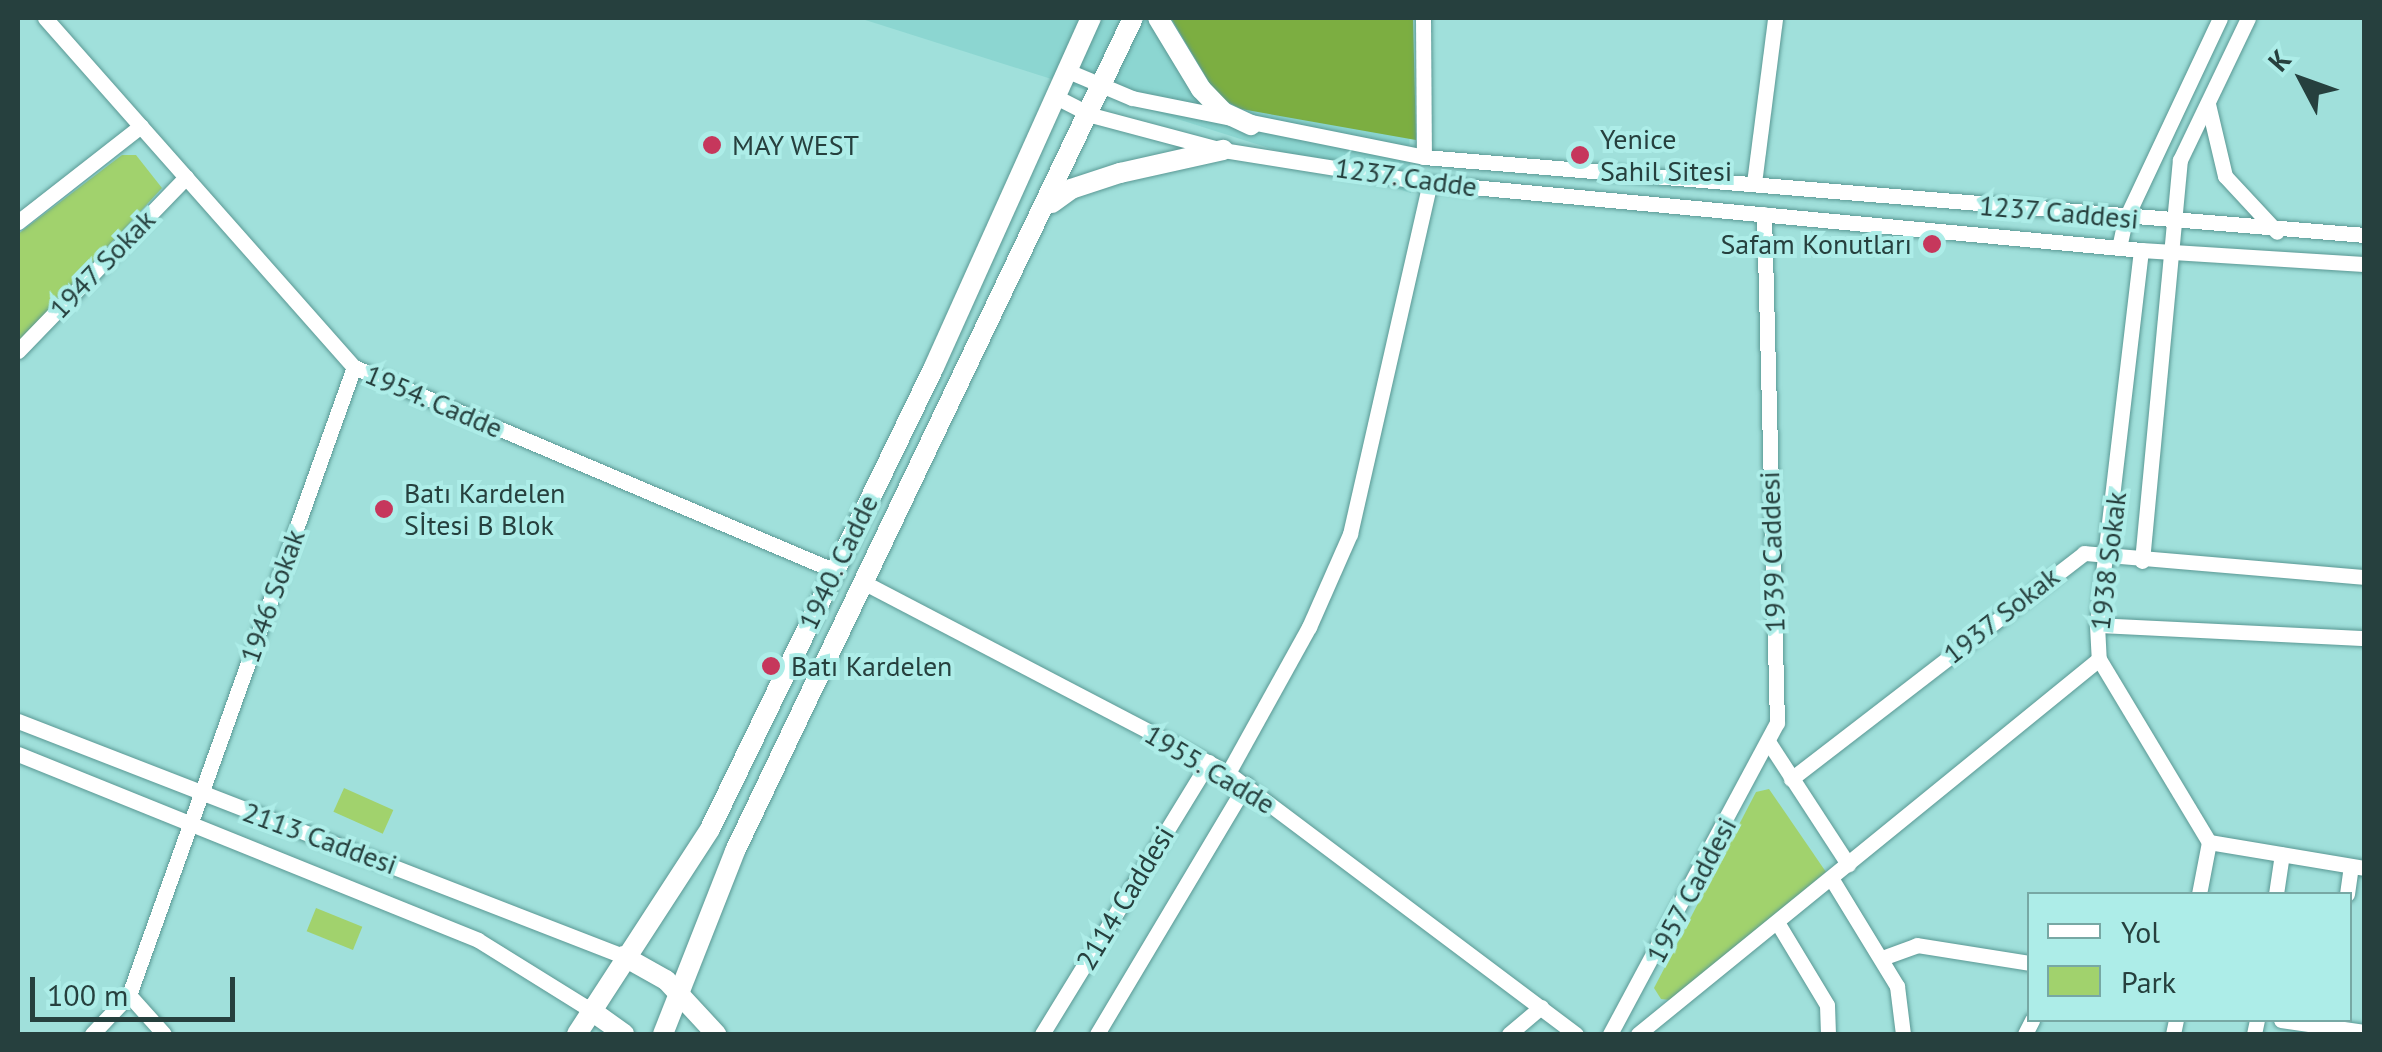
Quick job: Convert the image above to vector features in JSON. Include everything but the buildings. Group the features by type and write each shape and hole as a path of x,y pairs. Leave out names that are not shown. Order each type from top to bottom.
{"main road":[{"name":"1940. Cadde","path":"577,1034 623,956 710,830 1091,18"},
{"name":"1940. Cadde","path":"663,1034 735,851 1092,115 1134,18"},
{"path":"1158,18 1201,90 1223,112 1250,124"},
{"path":"1046,207 1088,183 1223,150"},
{"path":"623,956 680,993 716,1034"},
{"path":"589,1009 624,1034"}],"street":[{"name":"1954. Cadde","path":"45,18 354,368 833,570"},
{"path":"1423,18 1424,157"},
{"path":"1754,183 1775,18"},
{"path":"2119,248 2125,220 2220,18"},
{"name":"1938 Sokak","path":"2142,561 2170,221 2180,160 2248,18"},
{"name":"1237. Cadde","path":"1068,71 1102,87 1250,124 1424,157 1754,183"},
{"name":"1237. Cadde","path":"1056,98 1092,115 1223,150 1430,183 1764,214"},
{"path":"2207,100 2225,176 2276,232"},
{"path":"18,222 141,126"},
{"name":"1947 Sokak","path":"18,351 186,177"},
{"path":"1228,772 1308,627 1350,534 1430,183"},
{"name":"1237 Caddesi","path":"1754,183 2125,220 2364,235"},
{"name":"1237 Caddesi","path":"1764,214 2140,250 2364,264"},
{"name":"1939 Caddesi","path":"1764,214 1777,716 1769,743"},
{"name":"1938 Sokak","path":"2140,250 2096,624 2099,659 2209,842"},
{"name":"1946 Sokak","path":"129,995 354,368"},
{"name":"1937 Sokak","path":"1791,779 2051,574 2084,553 2105,558 2364,577"},
{"name":"1955. Cadde","path":"865,582 1228,772 1576,1034"},
{"path":"2096,624 2364,638"},
{"path":"1638,1034 2099,659"},
{"name":"2113 Caddesi","path":"18,721 623,956"},
{"path":"1769,743 1848,864"},
{"name":"1957 Caddesi","path":"1610,1034 1769,743"},
{"name":"2113 Caddesi","path":"18,754 478,940 589,1009"},
{"name":"2114 Caddesi","path":"1042,1034 1208,762"},
{"name":"2114 Caddesi","path":"1097,1034 1246,784"},
{"path":"2200,892 2209,842 2358,867 2348,892"},
{"path":"2276,892 2282,854"},
{"path":"1832,878 1897,986 1903,1034"},
{"path":"1778,922 1826,1006 1828,1034"},
{"path":"1882,958 1917,944 2027,962"},
{"path":"92,1034 129,995 164,1034"},
{"path":"1509,1034 1541,1008"},
{"path":"2294,1022 2364,1032"}],"shaded area":[{"path":"859,18 1406,18 1411,193"}],"green space":[{"path":"1171,18 1413,18 1416,140 1241,109 1218,97"},
{"path":"122,155 136,155 162,188 18,343 18,234"},
{"path":"344,788 393,810 383,834 333,812"},
{"path":"1769,789 1826,872 1670,1000 1661,999 1654,988 1756,792"},
{"path":"316,908 362,927 353,950 307,931"}],"place":[{"name":"MAY WEST","path":"712,145"},
{"name":"Yenice Sahil Sitesi","path":"1580,155"},
{"name":"Safam Konutları","path":"1932,244"},
{"name":"Batı Kardelen Sİtesi B Blok","path":"384,509"},
{"name":"Batı Kardelen","path":"771,666"}]}
